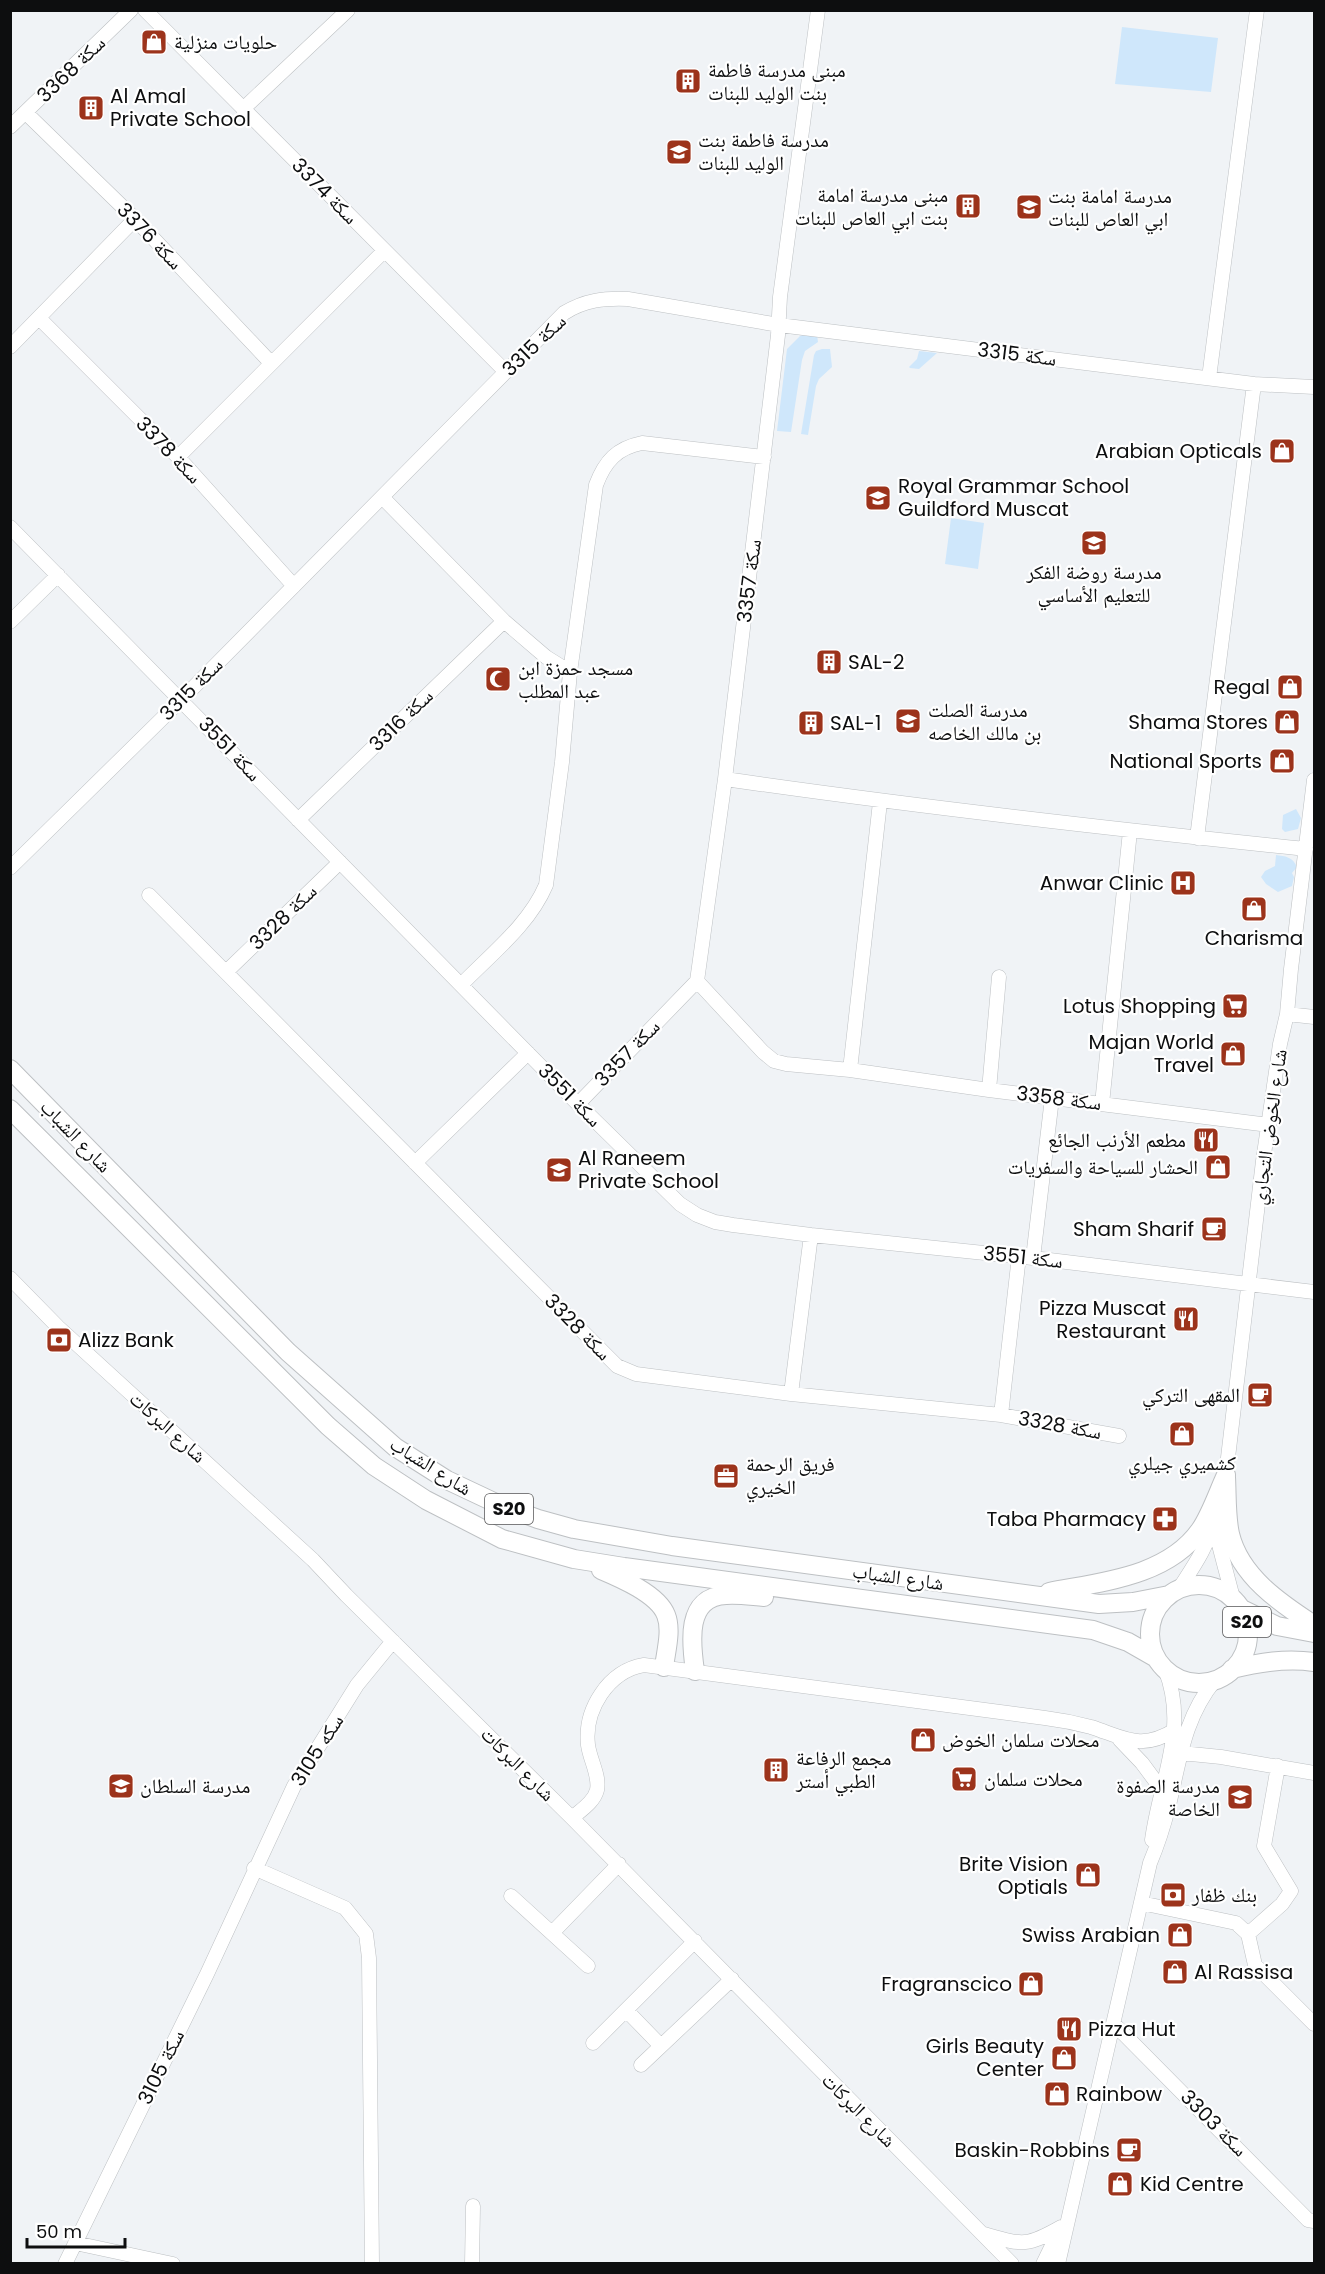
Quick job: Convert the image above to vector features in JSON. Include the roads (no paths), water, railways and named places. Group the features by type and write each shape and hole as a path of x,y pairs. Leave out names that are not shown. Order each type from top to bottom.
{"main road":[{"name":"شارع الشباب","path":"10,1069 288,1352 395,1447 447,1480 500,1505 574,1529 672,1546 1099,1604 1133,1602 1174,1592"},
{"name":"شارع الشباب","path":"10,1109 328,1426 374,1466 426,1500 502,1539 574,1559 1093,1630 1128,1642 1160,1663"},
{"path":"1032,1595 1128,1576 1156,1566 1186,1546 1201,1529 1226,1474"},
{"path":"1226,1474 1230,1534 1242,1562 1271,1594 1314,1625"},
{"path":"574,1559 635,1585 660,1606 666,1615 668,1632 664,1667"},
{"name":"S20","path":"1174,1592 1190,1586 1213,1587 1277,1626 1314,1633"},
{"path":"1160,1663 1151,1645 1150,1631 1153,1617 1160,1605 1174,1592"},
{"path":"695,1671 692,1630 696,1611 714,1597 725,1595 806,1600 858,1599"},
{"name":"S20","path":"1160,1663 1174,1676 1201,1683 1215,1680 1232,1669 1241,1659 1248,1634 1247,1621 1238,1604"},
{"name":"S20","path":"1232,1669 1278,1660 1314,1662"}],"street":[{"name":"سكة 3368","path":"10,128 130,10"},
{"name":"سكة 3374","path":"145,10 506,372"},
{"path":"243,109 348,10"},
{"name":"سكة 3357","path":"578,1104 697,981 725,779 764,457 780,297 818,10"},
{"path":"1209,378 1257,10"},
{"name":"سكة 3376","path":"26,112 135,219 271,363"},
{"path":"10,347 135,219"},
{"path":"178,457 384,250"},
{"name":"سكة 3315","path":"10,868 181,700 564,313 590,300 628,299 779,325 1254,384 1314,387"},
{"name":"سكة 3378","path":"39,318 178,457 294,586"},
{"path":"1197,838 1254,384"},
{"name":"سكة 3315","path":"1288,386 1314,395"},
{"path":"461,984 528,916 538,903 546,885 562,762 570,672 596,485 602,470 626,447 642,443 764,457"},
{"path":"382,498 504,621 546,657 570,672"},
{"name":"سكة 3551","path":"10,527 578,1104 681,1204 697,1215 715,1222 811,1235 1019,1256 1314,1292"},
{"path":"10,622 58,575"},
{"name":"سكة 3316","path":"298,820 504,621"},
{"path":"725,779 880,802 1306,849"},
{"name":"شارع الخوض التجاري","path":"1238,1604 1218,1541 1269,1125 1280,1044 1287,1014 1314,780"},
{"path":"850,1070 880,802"},
{"path":"1102,1104 1130,831"},
{"name":"سكة 3328","path":"226,972 340,862"},
{"name":"سكة 3328","path":"149,895 617,1366 636,1374 791,1394 1002,1415 1119,1436"},
{"path":"989,1090 999,977"},
{"name":"سكة 3358","path":"697,981 774,1061 1269,1125"},
{"path":"1287,1014 1314,1017"},
{"path":"415,1163 528,1053"},
{"path":"1033,1258 1053,1098"},
{"path":"791,1394 811,1235"},
{"name":"سكة 3328","path":"1002,1415 1019,1256"},
{"name":"شارع البركات","path":"10,1278 58,1327 313,1560 619,1864 1012,2264"},
{"name":"شارع الخوض التجاري","path":"1174,1592 1201,1556 1209,1540 1226,1474"},
{"name":"سكه 3105","path":"254,1868 294,1786 357,1685 393,1641"},
{"path":"1058,2264 1065,2225 1150,1863 1155,1824 1175,1730 1174,1699 1160,1663"},
{"path":"572,1818 592,1800 596,1793 597,1780 588,1745 588,1730 590,1718 600,1696 617,1676 644,1665 1045,1718 1076,1723 1133,1742 1148,1742 1162,1738 1175,1730"},
{"path":"1150,1863 1165,1822 1191,1716 1215,1680"},
{"path":"1119,1738 1162,1790"},
{"path":"1181,1753 1314,1773"},
{"path":"1248,1934 1282,1904 1291,1891 1264,1846 1278,1766"},
{"path":"552,1932 619,1864"},
{"path":"254,1868 345,1908 366,1934 369,1958 372,2264"},
{"name":"سكة 3105","path":"65,2264 207,1974 254,1868"},
{"path":"511,1896 588,1966"},
{"path":"1141,1903 1236,1923 1248,1934 1255,1965 1314,2024"},
{"path":"593,2043 695,1941"},
{"path":"640,2065 732,1979"},
{"path":"626,2010 661,2046"},
{"name":"سكة 3303","path":"1113,2023 1308,2220 1314,2221"},
{"path":"472,2264 473,2206"},
{"path":"982,2234 1021,2244 1046,2236 1065,2225"},
{"path":"1043,2264 1065,2225"},
{"path":"1065,2225 1068,2264"},
{"path":"75,2243 173,2264"}],"place":[{"name":"حلويات منزلية","path":"154,42"},
{"name":"مبنى مدرسة فاطمة بنت الوليد للبنات","path":"688,81"},
{"name":"Al Amal Private School","path":"91,108"},
{"name":"مدرسة فاطمة بنت الوليد للبنات","path":"679,152"},
{"name":"مبنى مدرسة امامة بنت ابي العاص للبنات","path":"968,206"},
{"name":"مدرسة امامة بنت ابي العاص للبنات","path":"1029,207"},
{"name":"Arabian Opticals","path":"1282,451"},
{"name":"Royal Grammar School Guildford Muscat","path":"878,498"},
{"name":"مدرسة روضة الفكر للتعليم الأساسي","path":"1094,543"},
{"name":"SAL-2","path":"829,662"},
{"name":"مسجد حمزة ابن عبد المطلب","path":"498,679"},
{"name":"Regal","path":"1290,687"},
{"name":"مدرسة الصلت بن مالك الخاصه","path":"908,721"},
{"name":"Shama Stores","path":"1287,722"},
{"name":"SAL-1","path":"811,723"},
{"name":"National Sports","path":"1282,761"},
{"name":"Anwar Clinic","path":"1183,883"},
{"name":"Charisma","path":"1254,909"},
{"name":"Lotus Shopping","path":"1235,1006"},
{"name":"Majan World Travel","path":"1233,1054"},
{"name":"مطعم الأرنب الجائع","path":"1206,1140"},
{"name":"الحشار للسياحة والسفريات","path":"1218,1167"},
{"name":"Al Raneem Private School","path":"559,1170"},
{"name":"Sham Sharif","path":"1214,1229"},
{"name":"Pizza Muscat Restaurant","path":"1186,1319"},
{"name":"Alizz Bank","path":"59,1340"},
{"name":"المقهى التركي","path":"1260,1395"},
{"name":"كشميري جيلري","path":"1182,1434"},
{"name":"فريق الرحمة الخيري","path":"726,1476"},
{"name":"Taba Pharmacy","path":"1165,1519"},
{"name":"محلات سلمان الخوض","path":"923,1740"},
{"name":"مجمع الرفاعة الطبي أستر","path":"776,1770"},
{"name":"محلات سلمان","path":"964,1779"},
{"name":"مدرسة السلطان","path":"121,1786"},
{"name":"مدرسة الصفوة الخاصة","path":"1240,1797"},
{"name":"Brite Vision Optials","path":"1088,1875"},
{"name":"بنك ظفار","path":"1173,1895"},
{"name":"Swiss Arabian","path":"1180,1935"},
{"name":"Al Rassisa","path":"1175,1972"},
{"name":"Fragranscico","path":"1031,1984"},
{"name":"Pizza Hut","path":"1069,2029"},
{"name":"Girls Beauty Center","path":"1064,2058"},
{"name":"Rainbow","path":"1057,2094"},
{"name":"Baskin-Robbins","path":"1129,2150"},
{"name":"Kid Centre","path":"1120,2184"}]}
